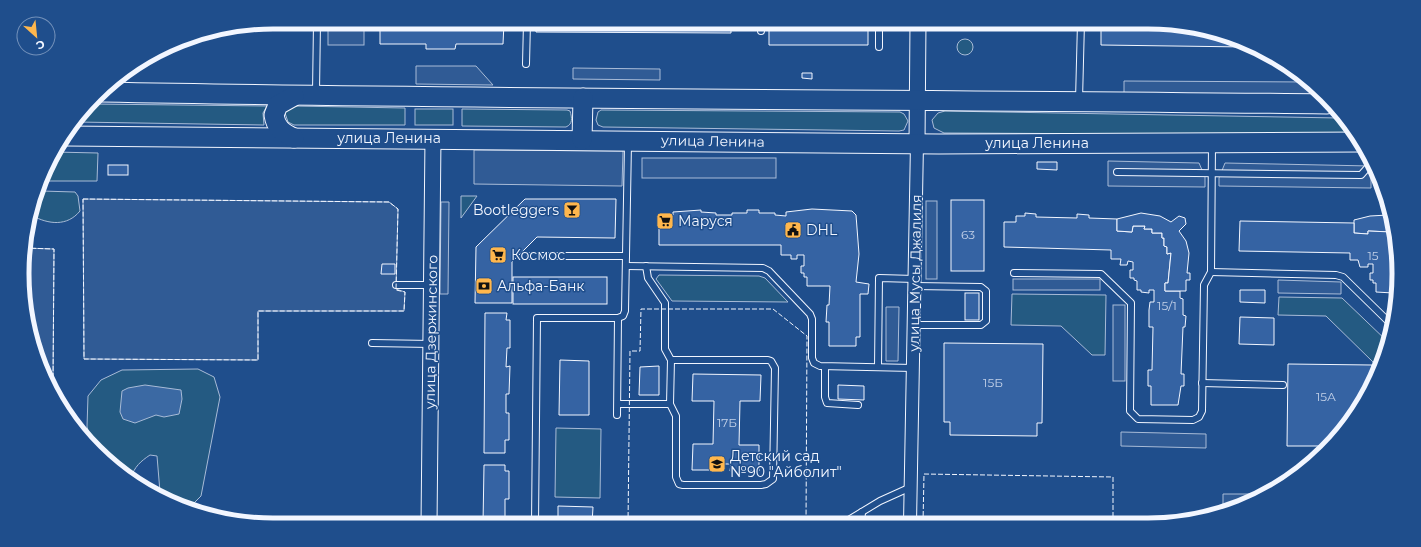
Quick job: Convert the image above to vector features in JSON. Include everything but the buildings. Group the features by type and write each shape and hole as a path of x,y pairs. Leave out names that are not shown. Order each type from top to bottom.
{"main road":[{"path":"110,92 294,96 1323,104"},
{"path":"294,96 278,105 274,115 277,126 284,133 294,138"},
{"path":"582,140 583,98"},
{"name":"улица Ленина","path":"72,136 433,138 917,144 1353,142"}],"street":[{"name":"улица Мусы Джалиля","path":"910,518 918,29"},
{"name":"улица Дзержинского","path":"429,518 433,138"}],"lane":[{"path":"316,96 317,29"},
{"path":"526,64 527,29"},
{"path":"879,29 879,47"},
{"path":"1079,101 1081,29"},
{"path":"535,518 537,318 618,318 623,316 625,311 628,140"},
{"path":"1014,273 1101,274 1131,304 1130,411 1138,419 1193,420 1199,417 1202,411 1204,285 1211,272 1212,142"},
{"path":"1117,172 1361,175 1368,167"},
{"path":"530,256 626,256"},
{"path":"626,266 763,268 769,271 810,314 812,319 812,358 814,363 825,367 913,368"},
{"path":"646,266 648,278 664,304 665,349 671,360 670,404 676,416 676,477 679,484 761,485 766,484 773,479 775,368 773,364 768,360 671,360"},
{"path":"1211,272 1336,274 1343,277 1387,320"},
{"path":"878,367 879,278 915,283 981,287 986,291 986,321 981,325 914,325"},
{"path":"396,285 431,285"},
{"path":"617,415 618,318"},
{"path":"372,343 431,344"},
{"path":"825,367 825,397 827,403 858,405"},
{"path":"1202,383 1283,385"},
{"path":"618,404 670,404"},
{"path":"852,518 880,500 911,487"},
{"path":"862,512 862,518"}],"shaded area":[{"path":"328,29 364,29 364,45 328,45"},
{"path":"965,39 972,44 973,47 968,54 965,55 958,50 957,47 962,40"},
{"path":"416,66 476,66 493,85 416,84"},
{"path":"573,68 660,69 660,80 573,79"},
{"path":"1124,81 1299,82 1314,95 1124,93"},
{"path":"98,104 267,106 263,113 264,125 82,122"},
{"path":"294,106 405,108 405,125 294,125 288,122 285,113 288,109"},
{"path":"415,109 453,109 453,125 415,125"},
{"path":"462,109 567,110 570,111 571,120 570,124 566,127 462,126"},
{"path":"601,110 900,112 904,114 908,121 904,130 899,131 603,127 598,125 596,120 598,112"},
{"path":"945,111 1336,118 1349,135 944,133 934,128 932,120 938,113"},
{"path":"474,150 623,151 622,186 474,184"},
{"path":"61,152 98,153 97,181 48,181"},
{"path":"642,158 776,158 776,178 642,178"},
{"path":"1108,161 1199,163 1205,177 1205,187 1108,186"},
{"path":"1225,163 1367,166 1371,175 1371,188 1219,186 1219,178"},
{"path":"44,191 75,192 78,196 80,211 69,220 63,222 51,222 36,217"},
{"path":"461,196 477,196 461,218"},
{"path":"83,199 389,202 398,209 396,289 405,292 404,311 258,311 258,360 84,359"},
{"path":"926,201 937,201 937,279 926,279"},
{"path":"441,202 449,202 448,294 440,294"},
{"path":"31,248 54,249 53,380 37,337 31,305 29,274"},
{"path":"659,275 759,276 765,278 788,302 672,301 656,279"},
{"path":"1013,279 1100,279 1100,290 1013,290"},
{"path":"1278,280 1341,282 1341,294 1278,293"},
{"path":"1012,294 1106,295 1105,355 1092,355 1061,326 1011,325"},
{"path":"1279,297 1342,298 1384,338 1373,367 1373,362 1326,316 1278,315"},
{"path":"1113,305 1125,305 1125,381 1113,381"},
{"path":"886,307 899,307 898,361 886,361"},
{"path":"198,369 214,377 220,397 201,496 194,503 191,503 160,490 157,456 150,455 136,467 133,473 112,457 89,434 87,427 88,396 101,380 122,370"},
{"path":"145,385 181,390 182,399 179,414 164,417 156,415 135,423 123,419 120,412 122,391 128,388"},
{"path":"556,428 601,429 600,498 555,497"},
{"path":"1121,432 1206,434 1206,448 1121,446"},
{"path":"1223,494 1254,494 1226,505 1223,506"}],"fence":[{"path":"83,199 389,202 398,209 396,290 405,292 404,311 258,311 258,360 84,359 83,199"},
{"path":"31,248 54,249 53,380"},
{"path":"628,518 630,351 640,351 641,309 773,309 807,336 806,518"},
{"path":"923,518 924,474 1113,477 1113,518"}],"place":[{"name":"Bootleggers","path":"572,210"},
{"name":"Маруся","path":"665,221"},
{"name":"DHL","path":"793,230"},
{"name":"Космос","path":"498,255"},
{"name":"Альфа-Банк","path":"484,286"},
{"name":"Детский сад №90 \"Айболит\"","path":"717,464"}]}
